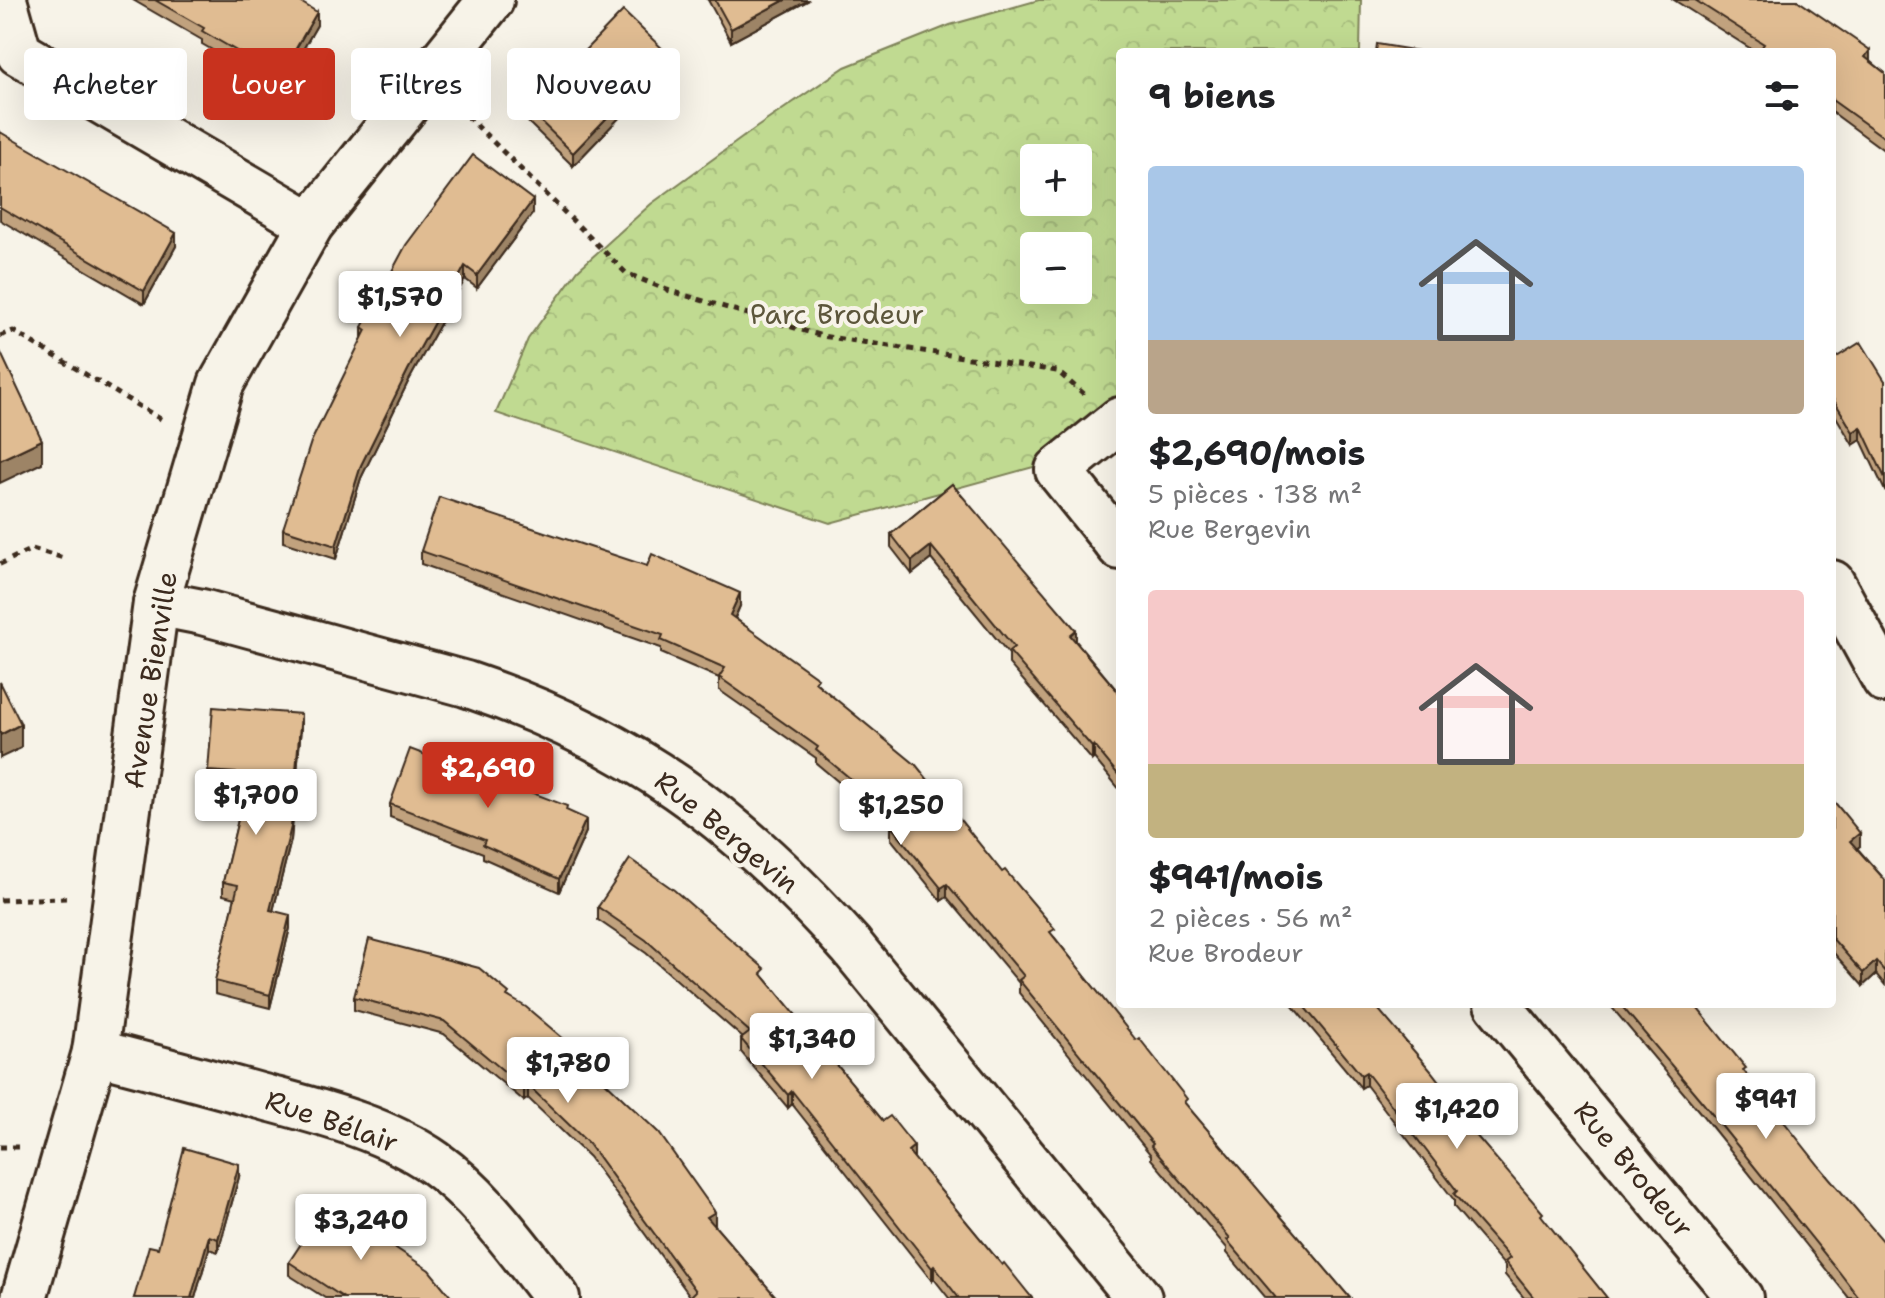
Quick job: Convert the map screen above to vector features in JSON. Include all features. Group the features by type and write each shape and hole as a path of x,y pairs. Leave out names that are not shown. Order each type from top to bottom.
{"street":[{"path":"4,0 19,53 311,224"},
{"name":"Avenue Bienville","path":"24,1298 95,1052 156,603 221,384 311,224 491,0"},
{"path":"1116,423 1058,470 1116,542"},
{"path":"1836,590 1885,680"},
{"name":"Rue Bergevin","path":"156,603 202,612 508,698 590,734 669,781 745,839 817,907 1139,1298"},
{"name":"Rue Brodeur","path":"1500,1008 1740,1298"},
{"name":"Rue Bélair","path":"95,1052 311,1110 401,1143 435,1164 467,1191 557,1298"}],"path":[{"path":"471,120 626,273 667,290 822,336 1057,371 1116,419"},
{"path":"0,336 13,331 203,444"},
{"path":"0,564 32,549 64,558"},
{"path":"0,900 66,898"},
{"path":"0,1147 29,1147"}],"green space":[{"name":"Parc Brodeur","path":"1039,0 1361,0 1360,48 1116,48 1116,405 1055,461 830,523 496,413 528,339 578,270 651,204 845,67 950,25"}],"building":[{"path":"155,0 297,0 317,12 296,48 231,48 202,31 204,28"},
{"path":"715,0 785,0 731,29"},
{"path":"1695,0 1797,0 1870,50 1865,57 1885,73 1885,138 1836,103 1836,48 1761,48 1764,44"},
{"path":"623,11 662,48 587,48"},
{"path":"1377,44 1401,48 1376,48"},
{"path":"539,120 605,120 573,153"},
{"path":"0,132 176,233 144,291 0,207"},
{"path":"473,155 533,200 477,275 465,266 361,465 336,546 283,529 311,442 366,330 362,327 406,245"},
{"path":"1861,342 1885,381 1885,478 1861,427 1853,432 1836,404 1836,358"},
{"path":"0,351 42,440 0,460"},
{"path":"952,484 1076,630 1070,635 1116,689 1116,772 1009,651 1014,647 931,546 912,561 891,534"},
{"path":"439,497 647,566 652,554 740,593 730,615 818,678 815,682 916,765 1002,872 1005,870 1055,929 1050,932 1136,1040 1139,1038 1187,1099 1184,1102 1350,1298 1276,1298 1019,980 1024,976 947,884 941,888 891,826 899,819 816,750 818,747 719,677 725,668 661,640 663,635 421,551"},
{"path":"0,682 21,724 0,735"},
{"path":"213,707 301,714 291,827 270,910 290,915 270,995 215,981 238,885 223,882 249,774 208,771"},
{"path":"436,745 476,761 473,770 567,806 566,810 586,819 559,879 483,845 485,840 390,804 410,749 431,757"},
{"path":"1836,804 1860,833 1850,841 1885,880 1885,972 1876,961 1863,973 1836,943"},
{"path":"630,859 674,890 765,969 761,973 883,1121 890,1116 914,1146 908,1151 1032,1298 959,1298 792,1091 788,1095 741,1039 750,1032 646,940 598,907"},
{"path":"369,939 479,968 509,993 507,996 526,1007 565,1040 563,1042 659,1133 715,1212 707,1217 777,1298 689,1298 696,1291 589,1144 528,1085 524,1088 444,1021 354,997"},
{"path":"1305,1008 1377,1008 1431,1071 1471,1123 1468,1126 1543,1213 1541,1215 1607,1298 1534,1298 1505,1262 1510,1258 1454,1194 1457,1191 1366,1072 1361,1075"},
{"path":"1623,1008 1697,1008 1820,1167 1885,1243 1885,1298 1859,1298"},
{"path":"184,1148 239,1164 218,1239 209,1236 191,1298 134,1298 149,1246 158,1248"},
{"path":"328,1203 429,1270 452,1298 344,1298 289,1262"}]}
